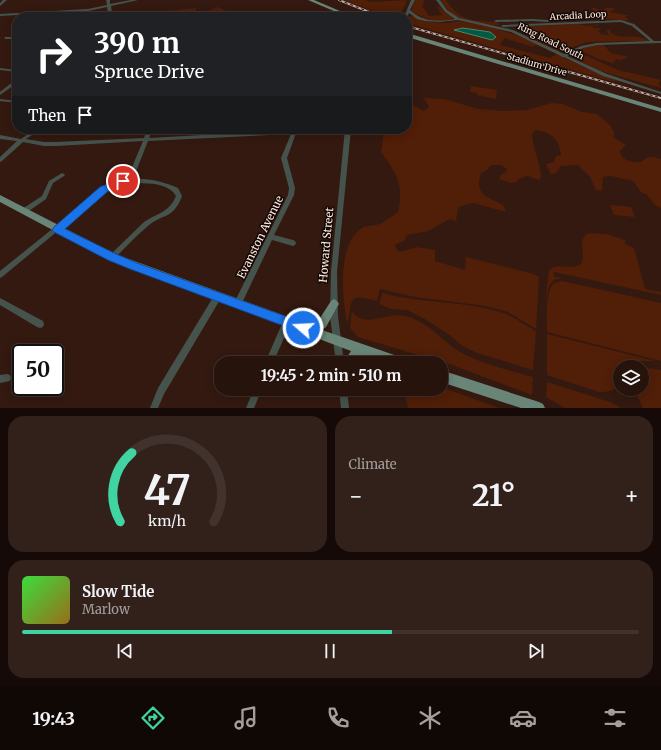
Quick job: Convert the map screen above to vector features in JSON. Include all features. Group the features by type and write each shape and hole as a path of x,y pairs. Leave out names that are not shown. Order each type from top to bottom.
{"main road":[{"path":"310,0 340,12"},
{"name":"Stadium Drive","path":"412,35 661,107"},
{"name":"Stadium Drive","path":"412,35 661,110"},
{"path":"0,198 57,230 112,257 381,356"},
{"path":"311,330 322,324 334,304"},
{"path":"353,356 366,351"},
{"path":"448,378 539,408"}],"street":[{"path":"0,5 5,0"},
{"path":"108,0 110,12"},
{"path":"63,12 109,7 136,0"},
{"path":"405,12 408,0"},
{"path":"409,11 413,0"},
{"name":"Ring Road South","path":"438,0 446,12 458,19 520,34 605,75 661,93"},
{"path":"412,13 416,16"},
{"path":"0,15 12,14"},
{"path":"412,16 440,22 458,19"},
{"path":"496,21 568,20 575,23"},
{"name":"Arcadia Loop","path":"496,27 626,22 633,25 653,42"},
{"path":"6,38 12,38"},
{"path":"563,56 590,45 661,42"},
{"path":"0,69 12,70"},
{"path":"0,94 12,85"},
{"path":"0,100 12,101"},
{"path":"0,160 31,134"},
{"path":"130,180 148,134"},
{"path":"0,137 56,144 237,134"},
{"name":"Evanston Avenue","path":"238,303 291,195 292,188 284,158 295,134"},
{"name":"Howard Street","path":"339,356 334,304 334,272 348,134"},
{"path":"24,212 44,197 51,182 62,175"},
{"path":"0,275 57,230 104,189 130,180 165,185 176,190 179,196 175,207 169,212 148,222 112,257"},
{"path":"270,237 293,243"},
{"path":"154,408 161,391 218,296"},
{"path":"0,301 40,324"},
{"path":"272,356 287,322"},
{"path":"250,408 255,396"},
{"path":"344,396 345,408"}],"shaded area":[{"path":"345,0 365,0 371,2 407,0 402,12 375,12"},
{"path":"415,0 425,0 422,6 429,16 442,15 437,7 439,6 444,12 454,18 438,21 411,12"},
{"path":"441,0 446,0 456,12 462,16 473,20 496,22 500,25 480,24 459,18 445,7"},
{"path":"218,7 228,12 207,12"},
{"path":"196,8 196,12 156,12"},
{"path":"591,8 596,8 600,11 595,13 596,14 607,14 599,9 606,11 603,10 606,8 615,8 610,12 631,16 625,16 628,19 626,21 602,19 590,13 595,12"},
{"path":"412,16 430,22 447,23 460,21 494,28 526,38 552,52 536,45 533,47 504,38 500,45 550,58 557,54 619,82 610,81 412,24"},
{"path":"579,24 588,26 598,24 600,25 591,26 594,28 599,28 601,30 598,30 601,34 609,35 606,30 611,30 610,32 615,35 624,37 634,36 644,38 649,41 587,42 560,52 526,35 529,26"},
{"path":"463,28 490,32 496,37 492,40 454,30"},
{"path":"602,43 611,53 629,57 621,60 616,59 613,63 630,69 596,58 576,48 590,44"},
{"path":"574,50 618,70 661,80 659,83 661,88 600,71 564,54"},
{"path":"471,86 497,90 496,99 470,92"},
{"path":"424,98 444,99 479,109 503,111 527,110 551,103 563,104 582,112 597,114 610,125 614,132 614,138 626,145 620,151 625,159 641,162 650,157 661,159 661,208 655,205 647,195 641,192 633,181 611,176 603,177 602,191 596,190 590,177 578,165 561,166 556,173 551,174 546,164 554,162 556,156 561,155 559,145 550,134 535,130 532,134 541,177 539,180 527,176 519,179 517,182 512,183 499,179 507,169 501,165 491,165 487,170 481,173 479,186 481,191 487,197 503,205 506,212 473,203 458,207 456,221 450,219 428,231 407,235 405,240 395,245 397,250 400,252 417,247 435,250 435,261 465,270 466,257 534,274 539,277 536,329 508,312 486,306 415,297 380,289 377,301 363,298 356,298 353,300 347,322 343,272 348,246 354,235 362,228 380,224 398,212 400,203 398,180 381,152 384,134 412,134 412,105 424,111 429,107"},
{"path":"610,205 631,207 635,217 614,215"},
{"path":"589,233 607,234 625,240 625,244 634,248 645,289 661,292 661,295 554,272 554,277 562,278 554,280 549,286 545,304 549,270 560,266 572,267 580,265 583,257 583,240"},
{"path":"562,281 661,303 661,361 547,332 547,307 550,288 556,282"},
{"path":"382,293 413,299 475,306 510,316 536,331 533,370 477,353 461,345 451,336 425,319 407,310 391,309 379,304"},
{"path":"352,311 357,316 369,320 398,315 415,319 430,328 456,349 472,358 533,377 532,395 448,364 448,356 422,356 358,337 350,328"},
{"path":"547,334 655,361 613,360 613,390 606,392 599,392 547,375"},
{"path":"649,368 661,370 661,408 643,408 637,396 649,396"},
{"path":"547,382 610,402 621,408 565,408 546,397"},
{"path":"448,390 499,408 408,408 405,396 448,396"}],"railway":[{"path":"339,0 369,12"},
{"path":"412,27 661,98"}],"route":[{"path":"123,181 104,189 57,230 134,266 303,328"}]}
